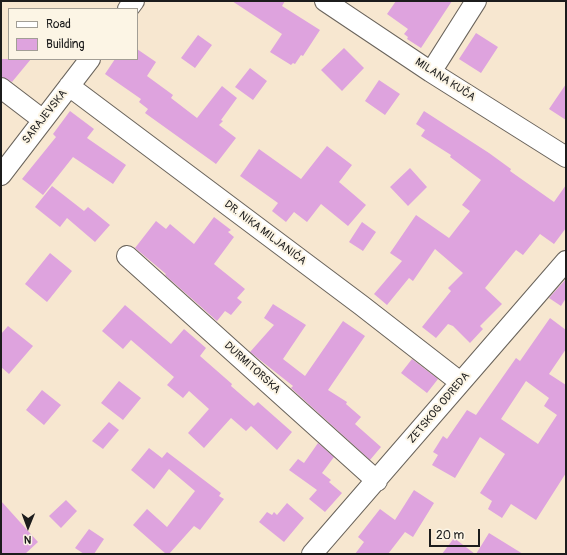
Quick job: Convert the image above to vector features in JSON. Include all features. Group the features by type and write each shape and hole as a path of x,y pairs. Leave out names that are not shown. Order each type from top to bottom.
{"street":[{"name":"MILANA KUČA","path":"325,1 431,72 566,157"},
{"path":"431,72 476,1"},
{"name":"SARAJEVSKA","path":"1,175 89,60"},
{"name":"DR. NIKA MILJANIĆA","path":"69,86 361,305 460,382"},
{"path":"1,88 43,120"},
{"name":"DURMITORSKA","path":"127,256 377,481"},
{"name":"ZETSKOG ODREDA","path":"312,554 377,481 460,382 566,261"}],"building":[{"path":"232,1 285,1 282,6 320,30 303,56 301,55 295,64 293,63 291,65 270,52 282,34"},
{"path":"396,1 452,1 421,48 407,39 408,37 404,34 408,29 387,14"},
{"path":"476,33 498,47 481,73 459,59"},
{"path":"198,35 212,45 195,68 181,58"},
{"path":"344,48 364,68 342,91 321,70"},
{"path":"138,50 156,62 147,76 173,95 171,98 197,118 222,86 237,98 219,125 236,138 216,164 145,113 148,109 139,102 141,99 105,74 114,60 138,60"},
{"path":"1,59 30,60 12,82 1,77"},
{"path":"250,68 267,81 253,100 235,87"},
{"path":"379,80 400,94 385,115 365,101"},
{"path":"566,84 566,120 549,109"},
{"path":"70,111 94,129 87,138 126,165 113,184 73,157 43,195 22,179 56,137 53,134"},
{"path":"424,111 489,153 511,169 510,171 554,202 566,185 566,228 554,244 540,234 523,255 516,250 485,288 502,304 480,326 483,329 470,343 453,326 448,324 436,338 422,327 451,291 448,288 463,273 435,249 413,281 409,278 387,305 374,294 402,261 390,253 416,215 449,238 470,211 462,205 481,180 450,157 451,155 421,136 425,130 416,124"},
{"path":"327,146 352,165 339,182 366,205 348,226 321,204 307,222 294,212 286,222 272,211 278,203 240,176 259,149 301,179"},
{"path":"410,168 427,187 408,206 390,187"},
{"path":"52,186 84,211 88,207 110,225 95,242 67,218 60,227 35,207"},
{"path":"214,217 231,230 228,232 234,237 214,264 245,289 237,298 242,302 231,315 225,311 217,321 135,248 156,221 166,229 170,224 194,244"},
{"path":"362,222 376,232 363,251 349,242"},
{"path":"50,253 72,271 47,302 25,284"},
{"path":"566,279 566,298 561,306 549,298"},
{"path":"273,304 306,325 283,359 305,376 343,321 365,336 328,390 347,402 346,404 361,417 355,424 381,447 370,460 291,388 293,386 250,352 274,325 264,318"},
{"path":"125,305 171,344 184,329 206,348 200,356 254,406 258,402 292,432 277,450 251,426 246,431 231,418 204,448 188,433 209,409 189,391 183,398 167,385 174,377 131,340 123,349 102,331"},
{"path":"550,318 566,330 566,349 549,374 566,385 566,473 536,520 511,504 502,518 488,509 492,501 480,493 505,454 480,437 455,478 432,465 438,455 433,452 443,436 447,439 467,410 476,415 516,358 520,361","holes":["526,381 549,398 544,406 557,415 538,444 501,419"]},
{"path":"8,326 33,346 9,374 1,367 1,334"},
{"path":"412,359 438,379 427,393 401,373"},
{"path":"119,381 141,398 123,420 101,403"},
{"path":"42,390 61,405 44,425 26,410"},
{"path":"109,422 119,430 103,449 92,441"},
{"path":"318,443 334,457 322,473 331,480 329,482 342,493 325,512 309,499 317,490 289,470 298,459 304,463"},
{"path":"149,448 162,458 167,452 221,493 219,496 224,499 200,530 194,526 169,554 166,554 133,525 147,509 167,527 195,491 169,469 154,489 131,470"},
{"path":"414,490 434,503 413,537 405,532 388,554 355,554 364,542 358,537 380,509 395,520"},
{"path":"66,500 77,511 61,528 49,516"},
{"path":"1,501 38,542 25,554 1,554"},
{"path":"287,503 304,518 284,542 259,522 267,512 272,515 274,512 277,515"},
{"path":"89,529 104,539 94,554 84,554 75,548"},
{"path":"489,533 523,554 476,554"},
{"path":"454,538 475,554 442,554"}]}
